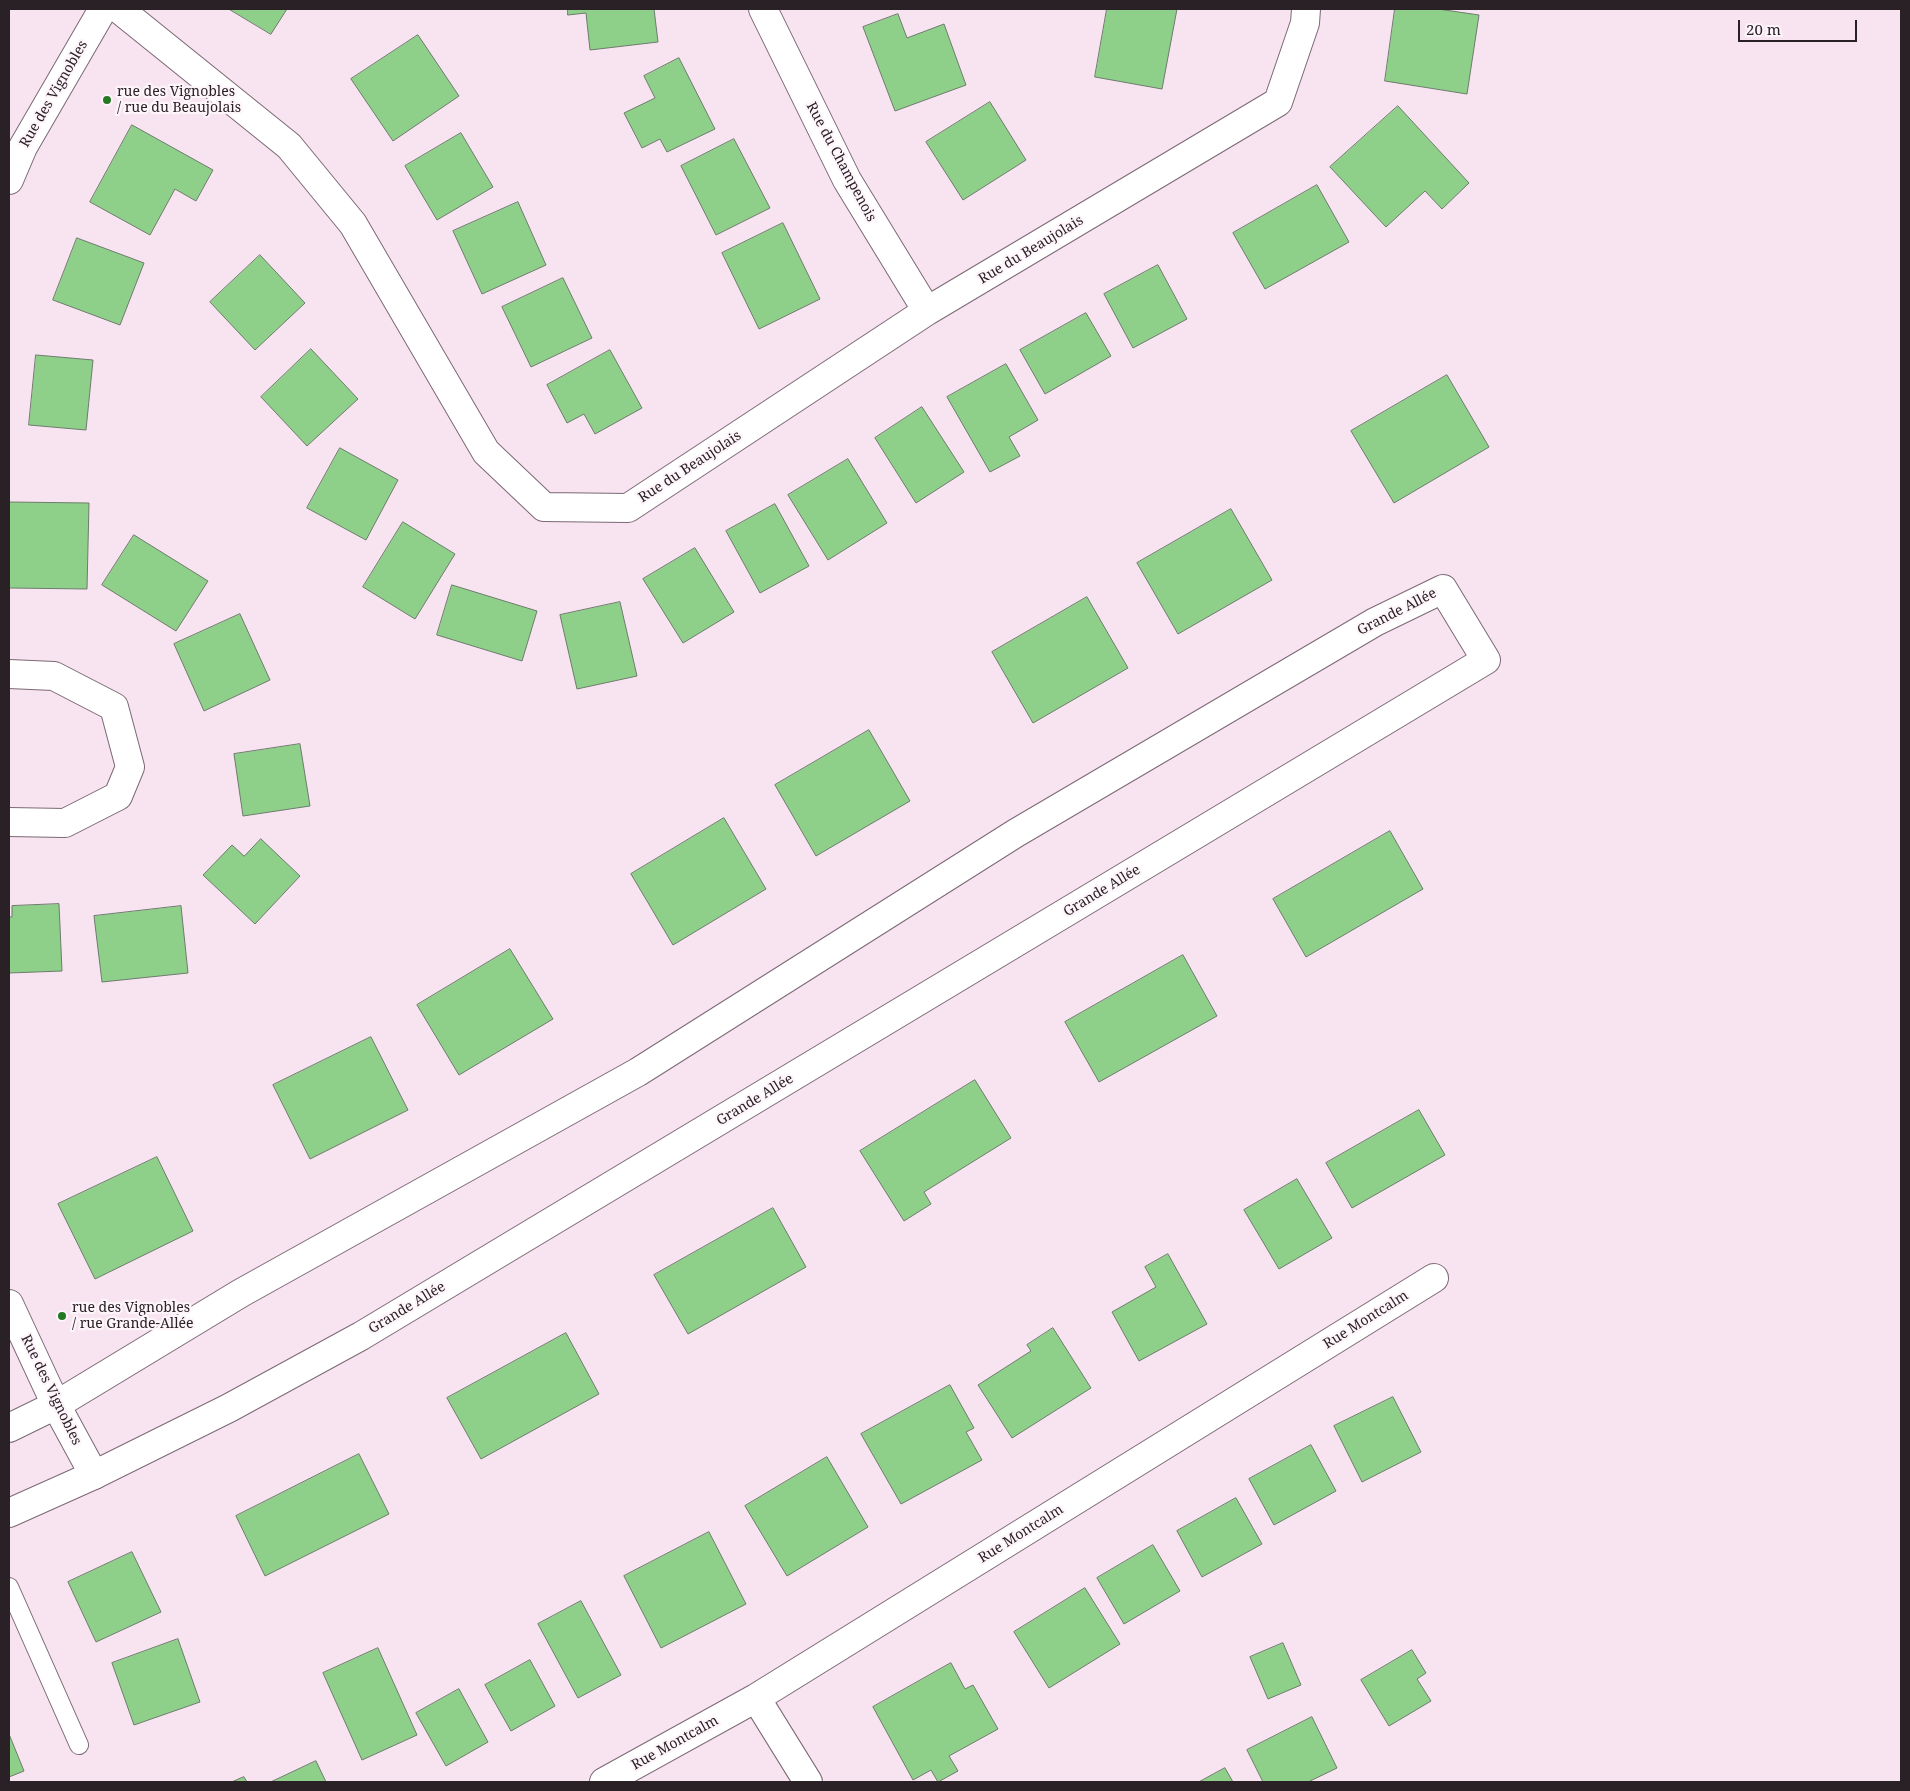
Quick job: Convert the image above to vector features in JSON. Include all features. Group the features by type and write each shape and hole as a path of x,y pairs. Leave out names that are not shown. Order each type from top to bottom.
{"street":[{"name":"Rue des Vignobles","path":"9,180 23,147 103,9"},
{"name":"Rue du Beaujolais","path":"119,9 289,146 354,224 486,452 544,507 628,508 927,312 1278,102 1305,23 1306,9"},
{"name":"Rue du Champenois","path":"763,9 847,180 927,312"},
{"name":"Grande Allée","path":"9,1428 56,1405 241,1293 638,1072 1016,833 1375,622 1442,589 1486,660 361,1336 229,1408 94,1475 9,1513"},
{"path":"9,674 54,676 114,707 130,767 118,796 66,823 9,822"},
{"name":"Rue Montcalm","path":"604,1782 756,1698 1434,1278"},
{"name":"Rue des Vignobles","path":"9,1304 56,1405 94,1475"},
{"path":"756,1698 808,1782"}],"lane":[{"path":"9,1587 79,1745"}],"building":[{"path":"229,9 287,9 271,34"},
{"path":"568,9 654,9 658,42 590,50 586,13 568,15"},
{"path":"1107,9 1177,9 1162,89 1095,77"},
{"path":"1395,9 1438,9 1479,15 1467,94 1385,81"},
{"path":"898,14 907,38 944,24 966,85 895,111 863,27"},
{"path":"418,35 459,96 393,141 351,79"},
{"path":"679,58 715,129 667,152 660,139 642,148 624,113 655,98 644,76"},
{"path":"990,102 1026,160 963,200 926,142"},
{"path":"1398,106 1469,183 1442,209 1425,191 1386,227 1330,167"},
{"path":"132,125 213,170 196,201 175,189 150,235 90,202"},
{"path":"461,133 493,187 437,220 405,166"},
{"path":"734,139 770,208 716,235 681,166"},
{"path":"1317,185 1349,242 1265,289 1233,233"},
{"path":"518,202 546,265 482,294 453,231"},
{"path":"783,223 820,299 759,329 722,253"},
{"path":"77,238 144,263 120,325 53,300"},
{"path":"260,255 305,303 255,350 210,302"},
{"path":"1158,265 1187,319 1133,348 1104,294"},
{"path":"563,278 592,338 531,367 502,307"},
{"path":"1086,313 1111,356 1045,394 1020,350"},
{"path":"311,349 358,399 307,446 261,397"},
{"path":"610,350 642,408 595,434 584,414 567,423 547,385"},
{"path":"36,355 93,360 86,430 29,425"},
{"path":"1006,364 1038,420 1009,437 1020,456 990,472 947,397"},
{"path":"1447,375 1489,447 1394,503 1351,431"},
{"path":"922,407 964,472 916,503 875,438"},
{"path":"340,448 398,480 366,540 307,508"},
{"path":"848,459 887,523 828,560 788,495"},
{"path":"9,502 89,503 87,589 9,588"},
{"path":"775,504 809,566 760,593 726,531"},
{"path":"1231,509 1272,580 1178,634 1137,563"},
{"path":"403,522 455,554 415,619 363,587"},
{"path":"134,535 208,581 176,631 102,585"},
{"path":"695,548 734,612 683,643 643,579"},
{"path":"452,585 537,611 522,661 437,635"},
{"path":"1087,597 1128,668 1033,723 992,652"},
{"path":"620,602 637,676 577,689 560,615"},
{"path":"240,614 270,680 204,711 174,644"},
{"path":"869,730 910,801 816,856 775,785"},
{"path":"300,744 310,806 243,816 234,754"},
{"path":"724,818 766,889 673,945 631,874"},
{"path":"1390,831 1423,889 1306,957 1273,899"},
{"path":"261,839 300,876 255,924 203,875 232,845 244,856"},
{"path":"59,904 62,971 9,973 9,917 12,917 12,906"},
{"path":"181,906 188,973 102,982 94,916"},
{"path":"510,949 553,1019 459,1075 417,1005"},
{"path":"1183,955 1217,1016 1099,1082 1065,1022"},
{"path":"371,1037 408,1110 310,1159 273,1085"},
{"path":"975,1080 1011,1138 924,1192 931,1204 904,1221 860,1151"},
{"path":"1419,1110 1445,1155 1352,1208 1326,1163"},
{"path":"157,1157 193,1231 95,1279 58,1204"},
{"path":"1297,1179 1332,1238 1279,1269 1244,1210"},
{"path":"773,1208 806,1267 688,1334 654,1275"},
{"path":"1168,1254 1207,1324 1139,1361 1112,1312 1156,1287 1145,1267"},
{"path":"1053,1328 1091,1388 1012,1438 978,1385 1031,1351 1027,1345"},
{"path":"566,1333 599,1394 481,1459 447,1398"},
{"path":"950,1385 974,1428 966,1432 982,1460 901,1504 861,1434"},
{"path":"1393,1397 1421,1452 1362,1482 1334,1426"},
{"path":"1311,1445 1336,1491 1274,1525 1249,1479"},
{"path":"359,1454 389,1514 265,1576 236,1516"},
{"path":"827,1457 868,1527 787,1576 745,1506"},
{"path":"1236,1498 1262,1544 1202,1577 1177,1531"},
{"path":"709,1532 746,1604 661,1648 624,1576"},
{"path":"1153,1545 1180,1591 1124,1624 1097,1578"},
{"path":"132,1552 161,1612 96,1642 68,1582"},
{"path":"1085,1588 1120,1644 1049,1688 1014,1632"},
{"path":"581,1601 621,1675 578,1698 538,1624"},
{"path":"178,1639 200,1702 134,1725 112,1663"},
{"path":"1283,1643 1301,1685 1268,1699 1250,1657"},
{"path":"378,1648 417,1735 362,1760 323,1673"},
{"path":"1412,1650 1426,1673 1417,1679 1431,1701 1389,1726 1361,1680"},
{"path":"530,1660 555,1706 511,1731 485,1685"},
{"path":"951,1663 965,1689 973,1685 998,1729 949,1756 958,1771 938,1782 931,1770 913,1780 873,1707"},
{"path":"459,1689 488,1742 446,1766 416,1713"},
{"path":"1312,1717 1337,1768 1308,1782 1263,1782 1247,1750"},
{"path":"9,1734 24,1771 9,1777"},
{"path":"316,1761 326,1782 271,1782"},
{"path":"1225,1768 1233,1782 1199,1782"},
{"path":"244,1777 247,1782 232,1782"}],"place":[{"name":"rue des Vignobles / rue du Beaujolais","path":"107,100"},
{"name":"rue des Vignobles / rue Grande-Allée","path":"62,1316"}]}
